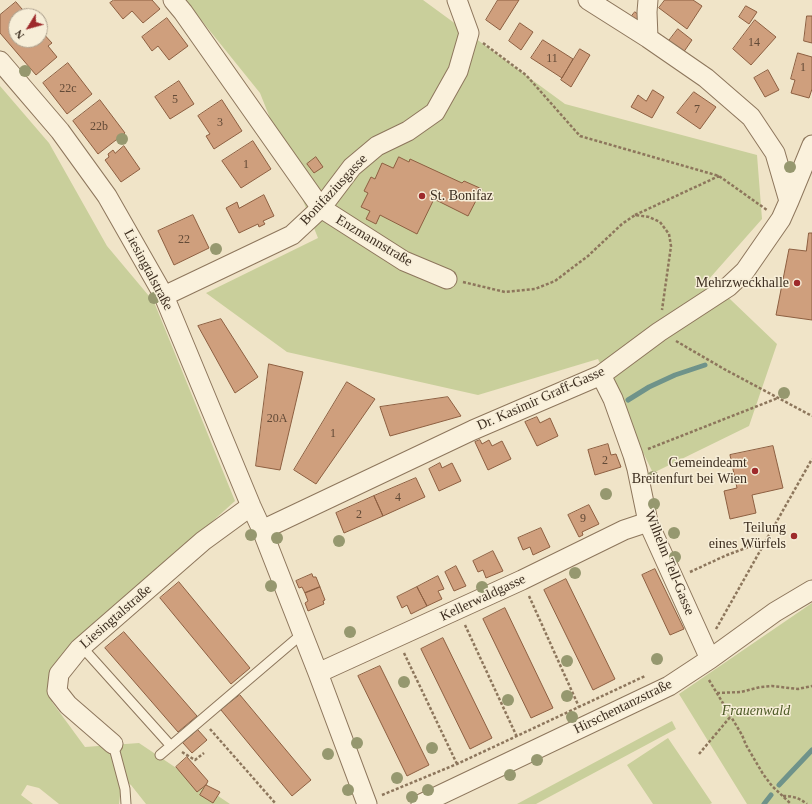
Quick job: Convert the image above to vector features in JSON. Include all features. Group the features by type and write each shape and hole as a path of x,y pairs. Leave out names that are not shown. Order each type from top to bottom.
{"street":[{"name":"Enzmannstraße","path":"173,0 238,88 321,208 404,261 447,278"},
{"path":"457,0 469,33"},
{"path":"588,0 648,38 706,78 751,117 775,153 789,201"},
{"path":"648,0 646,12 648,38"},
{"name":"Bonifaziusgasse","path":"164,296 292,235 321,208 352,167 377,146 408,131 435,112 458,71 469,33"},
{"name":"Liesingtalstraße","path":"0,61 60,131 107,196 164,296 250,506 262,530 318,673 366,803"},
{"name":"Dr. Kasimir Graff-Gasse","path":"262,530 473,430 601,375 660,332 728,288 746,271 781,219 812,145"},
{"name":"Wilhelm Tell-Gasse","path":"601,375 613,399 633,455 648,522 705,662"},
{"name":"Liesingtalstraße","path":"113,744 68,705 58,691 59,674 82,646 203,541 250,506"},
{"name":"Kellerwaldgasse","path":"318,673 458,610 624,530 648,522"},
{"name":"Hirschentanzstraße","path":"421,804 654,693 682,678 775,612 812,590"}],"lane":[{"path":"160,755 302,634"},
{"path":"82,646 171,746"},
{"path":"113,744 125,789 126,804"}],"path":[{"path":"469,33 526,75 580,136 719,176 781,219"},
{"path":"447,278 505,292 535,289 555,281 577,265 622,224 635,215 719,176"},
{"path":"635,215 649,217 660,222 669,234 671,246 660,332 724,369 812,416"},
{"path":"633,455 778,398"},
{"path":"791,804 772,786 763,774 717,693 705,662 716,628 812,459"},
{"path":"694,570 727,555 765,541"},
{"path":"522,580 579,707"},
{"path":"458,610 517,737"},
{"path":"397,637 457,764"},
{"path":"366,803 517,737 648,674"},
{"path":"717,693 741,692 760,687 772,686 798,689 812,686"},
{"path":"698,754 731,716"},
{"path":"202,720 276,804"},
{"path":"171,746 195,760 204,753"},
{"path":"783,796 799,798 807,804"}],"green space":[{"path":"185,0 423,0 565,104 757,155 762,219 709,279 777,344 749,426 653,473 598,359 478,395 287,352 206,293 318,238 260,93"},
{"path":"0,86 49,143 107,246 154,302 235,501 54,664 52,702 85,747 139,743 230,804 146,804 131,785 122,779 119,804 59,804 39,788 27,785 21,795 33,804 0,804"},
{"name":"Frauenwald","path":"812,603 812,804 747,804 679,694"},
{"path":"672,721 676,729 536,804 517,804"},
{"path":"668,738 712,803 653,804 627,765"}],"building":[{"path":"114,0 152,0 160,9 143,23 132,11 123,19 110,3"},
{"path":"498,0 519,0 500,30 486,20"},
{"path":"665,0 693,0 702,6 687,29 659,8"},
{"path":"16,2 21,8 9,8"},
{"path":"746,6 757,12 749,24 739,17"},
{"path":"8,8 8,42 0,33 0,15"},
{"path":"635,12 642,17 638,22 631,17"},
{"path":"807,16 812,16 812,43 804,41"},
{"path":"167,18 188,46 169,60 158,46 152,51 142,37"},
{"path":"755,20 776,37 751,65 733,49"},
{"path":"520,23 533,32 521,50 509,41"},
{"path":"678,29 692,40 683,53 668,42"},
{"path":"48,39 52,43 48,46"},
{"path":"543,40 573,59 562,78 531,58"},
{"path":"48,46 57,57 36,75 13,48 48,48"},
{"path":"580,49 590,55 571,87 561,80"},
{"path":"798,53 812,57 812,89 809,98 791,93 795,80 791,79"},
{"path":"68,63 92,94 67,114 43,83"},
{"path":"768,70 779,90 765,97 754,78"},
{"path":"179,81 194,104 170,119 155,97"},
{"path":"653,90 664,97 652,118 631,107 638,95 646,101"},
{"path":"694,92 716,107 700,129 677,113"},
{"path":"100,100 125,133 98,154 73,121"},
{"path":"222,100 242,131 214,149 206,136 210,134 198,116"},
{"path":"253,141 271,169 241,188 222,161"},
{"path":"124,146 140,169 121,182 105,160 109,157 108,154 113,150 115,153"},
{"path":"316,157 323,167 314,173 307,164"},
{"name":"St. Bonifaz","path":"399,157 409,162 410,159 462,183 464,181 482,189 468,216 434,199 417,234 380,215 376,224 366,219 370,211 361,207 368,193 364,191 371,177 375,179 382,163 393,168"},
{"path":"264,195 274,216 263,221 265,224 259,227 258,224 239,233 226,208 237,202 239,208"},
{"path":"193,215 209,248 174,265 158,231"},
{"name":"Mehrzweckhalle","path":"809,233 812,233 812,320 776,315 789,249 806,251"},
{"path":"221,319 258,377 235,393 198,326"},
{"path":"269,364 303,372 280,470 256,466"},
{"path":"347,382 375,399 316,484 294,470"},
{"path":"448,397 461,416 390,436 380,407"},
{"path":"537,417 540,423 550,418 558,436 537,446 525,422"},
{"path":"480,440 482,444 489,440 492,446 502,441 511,459 488,470 475,442"},
{"path":"608,444 611,455 616,454 621,467 595,475 588,450"},
{"path":"773,446 783,488 752,495 756,513 730,519 724,491 737,488 730,455"},
{"path":"440,463 442,468 452,463 461,481 439,491 429,469"},
{"path":"416,478 425,497 383,516 374,496"},
{"path":"374,496 383,516 344,533 336,513"},
{"path":"589,505 599,524 582,532 583,535 579,537 568,515"},
{"path":"541,528 550,547 533,555 530,547 523,550 518,538"},
{"path":"493,551 503,571 486,578 483,570 478,572 473,561"},
{"path":"456,566 466,586 454,591 445,572"},
{"path":"655,569 684,629 670,635 642,575"},
{"path":"312,574 313,577 316,577 320,587 305,593 302,587 299,588 296,581"},
{"path":"438,576 444,589 438,591 442,599 427,606 417,587"},
{"path":"566,579 615,679 593,690 544,590"},
{"path":"179,582 250,668 231,684 160,598"},
{"path":"320,587 325,600 323,601 324,604 308,611 305,603 308,601 305,593"},
{"path":"417,587 427,606 411,614 407,605 402,608 397,597"},
{"path":"505,608 553,708 531,718 483,619"},
{"path":"124,632 197,716 178,732 105,648"},
{"path":"443,638 492,738 470,749 421,649"},
{"path":"380,666 429,765 407,776 358,676"},
{"path":"240,695 311,780 292,796 221,710"},
{"path":"198,730 207,740 192,753 183,743"},
{"path":"187,757 208,781 206,785 197,792 176,767"},
{"path":"206,785 220,792 213,803 200,795"}],"waterway":[{"path":"628,400 649,387 675,375 705,365"},
{"path":"779,785 812,750"},
{"path":"764,804 771,795"}],"place":[{"name":"St. Bonifaz","path":"422,196"},
{"name":"Mehrzweckhalle","path":"797,283"},
{"name":"Gemeindeamt Breitenfurt bei Wien","path":"755,471"},
{"name":"Teilung eines Würfels","path":"794,536"}]}
